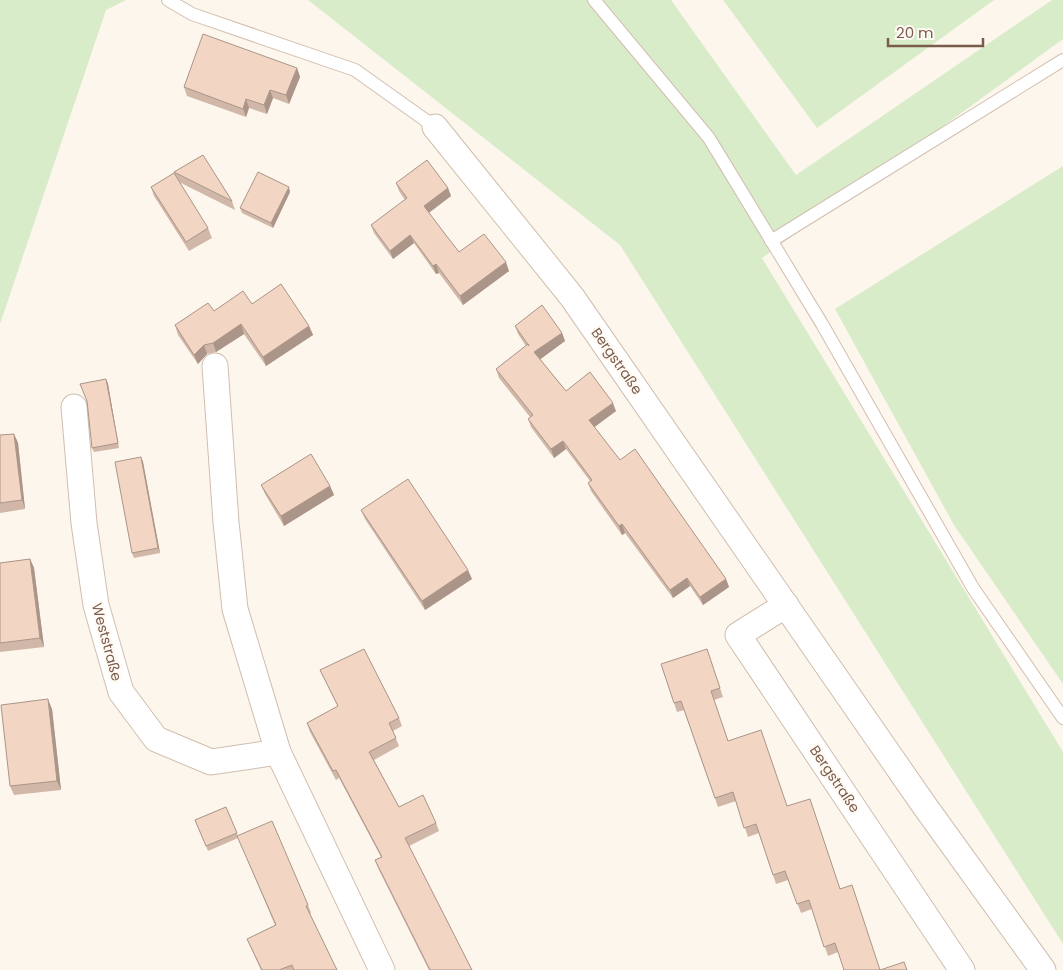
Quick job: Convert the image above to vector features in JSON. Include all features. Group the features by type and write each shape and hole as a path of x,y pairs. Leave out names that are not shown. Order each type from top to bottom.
{"street":[{"name":"Bergstraße","path":"435,127 572,297 924,805 1043,970"},
{"path":"215,366 226,522 235,609 278,752 382,970"},
{"name":"Weststraße","path":"74,407 84,523 96,605 121,692 156,739 211,762 278,752"},
{"name":"Bergstraße","path":"786,605 738,635 962,970"}],"lane":[{"path":"168,0 192,14 355,70 435,127"},
{"path":"594,0 709,138 973,588 1063,718"},
{"path":"771,241 1063,60"}],"green space":[{"path":"0,0 126,0 106,10 0,324"},
{"path":"308,0 671,0 796,175 1052,0 1063,0 1063,39 762,258 1063,752 1063,944 620,245"},
{"path":"723,0 994,0 817,128"},
{"path":"1063,166 1063,684 954,525 835,309"}],"building":[{"path":"203,34 297,68 286,95 270,90 264,105 246,99 243,109 184,87"},
{"path":"203,155 232,201 174,172"},
{"path":"427,160 448,188 424,206 459,252 484,234 506,262 460,296 436,264 433,266 410,235 390,251 371,225 407,198 396,183"},
{"path":"258,172 289,187 271,223 240,208"},
{"path":"174,173 208,228 186,242 151,187"},
{"path":"281,284 309,326 263,357 241,324 213,343 204,345 194,355 175,325 208,303 214,311 243,291 252,304"},
{"path":"542,305 562,333 534,352 566,391 590,372 613,403 589,420 620,460 635,449 726,579 700,597 687,578 670,590 622,524 619,526 588,483 592,480 563,441 551,449 528,419 533,415 496,369 528,344 515,326"},
{"path":"106,379 118,443 92,448 87,401 80,384"},
{"path":"14,434 22,500 0,503 0,435"},
{"path":"311,454 330,486 281,516 261,485"},
{"path":"141,457 158,548 132,553 115,462"},
{"path":"408,479 468,570 422,601 361,510"},
{"path":"30,559 40,638 0,643 0,563"},
{"path":"364,649 399,718 389,723 396,738 369,752 399,807 423,795 436,823 405,838 472,970 430,970 375,860 382,857 336,770 333,771 307,723 338,706 320,670"},
{"path":"707,649 720,688 711,691 728,741 761,730 787,806 810,799 840,889 852,885 880,970 844,970 835,943 824,947 809,900 797,904 785,871 773,875 756,824 744,828 733,792 715,798 681,701 674,703 661,664"},
{"path":"48,699 57,781 10,786 1,705"},
{"path":"226,807 237,833 206,846 195,820"},
{"path":"272,821 308,905 306,906 337,970 294,970 292,965 279,970 262,970 247,939 276,925 237,836"},
{"path":"904,962 907,970 880,970"}]}
